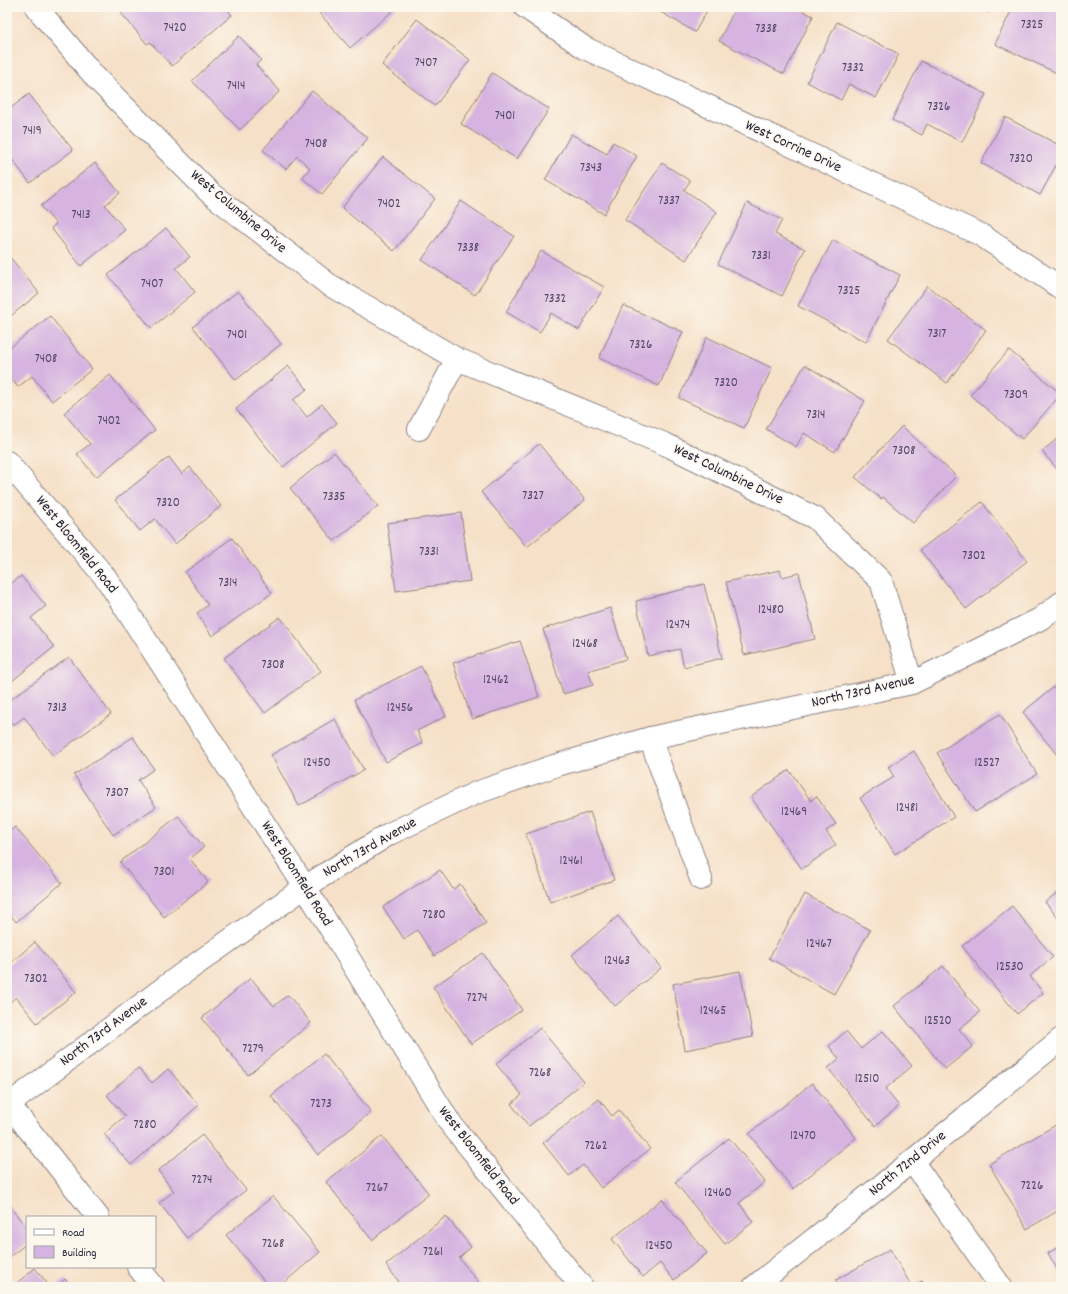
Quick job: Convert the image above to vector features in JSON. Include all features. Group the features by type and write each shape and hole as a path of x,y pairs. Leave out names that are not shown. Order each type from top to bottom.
{"street":[{"name":"West Columbine Drive","path":"36,7 96,78 210,193 328,284 457,359 667,445 815,518 881,581 912,683"},
{"name":"West Corrine Drive","path":"525,7 585,48 980,235 1061,288"},
{"path":"419,429 457,359"},
{"name":"West Bloomfield Road","path":"7,462 106,578 305,887 450,1123 582,1287"},
{"name":"North 73rd Avenue","path":"8,1104 178,976 305,887 389,834 476,793 554,766 650,738 912,683 1040,619 1061,603"},
{"path":"650,738 701,879"},
{"name":"North 72nd Drive","path":"754,1287 1061,1040"},
{"path":"8,1104 97,1216"},
{"path":"912,1161 1001,1287"},
{"path":"139,1268 154,1287"}],"building":[{"path":"128,7 225,7 232,15 172,66 150,42 147,44 121,13"},
{"path":"314,7 395,7 396,8 350,48"},
{"path":"652,7 709,7 695,32"},
{"path":"736,7 795,7 813,16 784,74 719,41"},
{"path":"978,7 992,7 989,13"},
{"path":"1013,7 1061,7 1061,75 995,44"},
{"path":"417,19 470,60 435,106 382,65"},
{"path":"837,22 899,54 876,98 849,84 841,100 807,82"},
{"path":"239,36 261,60 256,65 280,91 240,130 192,81"},
{"path":"921,61 986,94 962,142 927,124 922,135 892,120"},
{"path":"492,73 549,109 517,159 461,124"},
{"path":"312,91 368,138 322,194 302,178 310,168 297,156 286,169 263,150"},
{"path":"29,94 73,150 30,183 7,153 7,111"},
{"path":"1005,117 1061,146 1061,156 1040,195 981,163"},
{"path":"571,134 607,154 613,142 637,156 604,214 545,180"},
{"path":"383,157 435,199 394,251 342,208"},
{"path":"95,163 120,193 105,205 125,230 81,266 51,228 56,224 41,206"},
{"path":"662,163 690,181 684,190 717,212 686,260 625,220"},
{"path":"461,201 514,236 475,295 422,260"},
{"path":"747,203 782,220 775,234 805,249 782,296 718,264"},
{"path":"166,228 190,257 176,268 195,292 151,328 108,275"},
{"path":"833,240 900,275 866,342 798,306"},
{"path":"541,251 604,287 579,330 551,313 540,332 506,312"},
{"path":"9,256 39,293 7,319 7,257"},
{"path":"927,286 986,330 947,383 888,339"},
{"path":"238,291 281,344 236,380 193,327"},
{"path":"623,305 683,332 659,386 599,358"},
{"path":"50,316 92,369 52,401 32,376 18,387 7,374 7,350"},
{"path":"707,337 772,368 744,428 679,398"},
{"path":"1009,350 1061,394 1022,439 970,395"},
{"path":"805,365 865,401 835,452 804,433 796,447 766,429"},
{"path":"288,366 307,389 293,400 307,417 322,404 337,423 283,467 236,409"},
{"path":"110,375 155,430 96,477 77,454 90,444 64,413"},
{"path":"902,426 956,476 913,523 883,497 881,499 855,477"},
{"path":"1061,436 1061,474 1042,451"},
{"path":"539,444 585,500 527,547 481,492"},
{"path":"334,452 378,506 334,541 290,488"},
{"path":"169,457 182,474 190,467 221,506 175,544 155,519 140,531 115,500"},
{"path":"982,502 1027,561 966,609 920,550"},
{"path":"461,513 470,581 396,591 387,523"},
{"path":"232,538 272,593 212,636 197,613 208,605 185,572"},
{"path":"780,570 782,577 799,573 815,639 744,655 726,582"},
{"path":"21,576 46,606 31,618 54,647 7,685 7,587"},
{"path":"704,584 722,658 684,667 680,649 648,656 636,601"},
{"path":"610,608 626,659 588,671 593,685 563,694 543,629"},
{"path":"280,617 321,671 265,713 224,658"},
{"path":"520,641 539,697 472,719 453,663"},
{"path":"69,657 111,714 53,756 24,717 13,725 7,716 7,702"},
{"path":"421,666 446,716 417,731 423,743 386,762 354,700"},
{"path":"1054,687 1061,696 1061,760 1023,712"},
{"path":"1000,714 1037,774 975,812 937,753"},
{"path":"335,719 364,770 299,806 271,755"},
{"path":"133,737 154,769 138,780 156,807 113,835 74,775"},
{"path":"914,751 954,817 895,854 860,798 894,777 888,767"},
{"path":"789,770 811,801 816,796 836,824 826,831 836,845 802,869 751,797"},
{"path":"590,812 614,880 550,902 526,834"},
{"path":"178,816 204,847 190,859 208,882 164,917 120,862"},
{"path":"15,827 62,883 16,922 7,910 7,833"},
{"path":"440,870 453,889 460,884 486,923 434,956 417,930 404,939 383,907"},
{"path":"1061,890 1061,922 1045,902"},
{"path":"805,894 870,930 834,994 769,958"},
{"path":"1012,906 1053,957 1030,976 1043,993 1017,1014 962,946"},
{"path":"618,916 661,968 615,1006 572,955"},
{"path":"35,942 76,992 37,1023 16,997 7,1005 7,966"},
{"path":"483,953 522,1010 471,1044 433,987"},
{"path":"943,966 980,1012 959,1029 973,1046 945,1069 894,1006"},
{"path":"740,971 753,1037 685,1050 673,984"},
{"path":"251,978 274,1006 288,995 311,1023 248,1075 202,1018"},
{"path":"540,1028 584,1082 529,1126 511,1104 522,1095 496,1064"},
{"path":"846,1031 861,1049 883,1031 912,1066 885,1089 899,1106 875,1126 828,1068 839,1059 829,1046"},
{"path":"324,1054 371,1112 318,1155 271,1096"},
{"path":"138,1068 152,1083 168,1069 199,1105 131,1165 104,1134 125,1116 107,1095"},
{"path":"812,1083 856,1138 793,1189 749,1134"},
{"path":"599,1099 612,1116 619,1110 650,1149 601,1188 583,1165 569,1176 543,1143"},
{"path":"1061,1122 1061,1209 1027,1229 989,1164"},
{"path":"202,1135 246,1190 187,1238 159,1203 174,1191 158,1171"},
{"path":"382,1136 429,1194 372,1240 326,1182"},
{"path":"729,1138 765,1182 739,1203 753,1222 725,1244 675,1182"},
{"path":"273,1196 320,1252 279,1287 269,1287 226,1235"},
{"path":"662,1199 707,1253 674,1280 660,1263 643,1277 612,1239"},
{"path":"7,1203 26,1227 26,1244 7,1259"},
{"path":"446,1216 471,1247 459,1258 480,1284 475,1287 403,1287 386,1265"},
{"path":"1061,1246 1061,1276 1048,1253"},
{"path":"890,1249 912,1287 840,1287 836,1280"},
{"path":"35,1268 50,1287 12,1287"},
{"path":"65,1279 71,1287 55,1287"},
{"path":"922,1281 925,1287 912,1287"}]}
